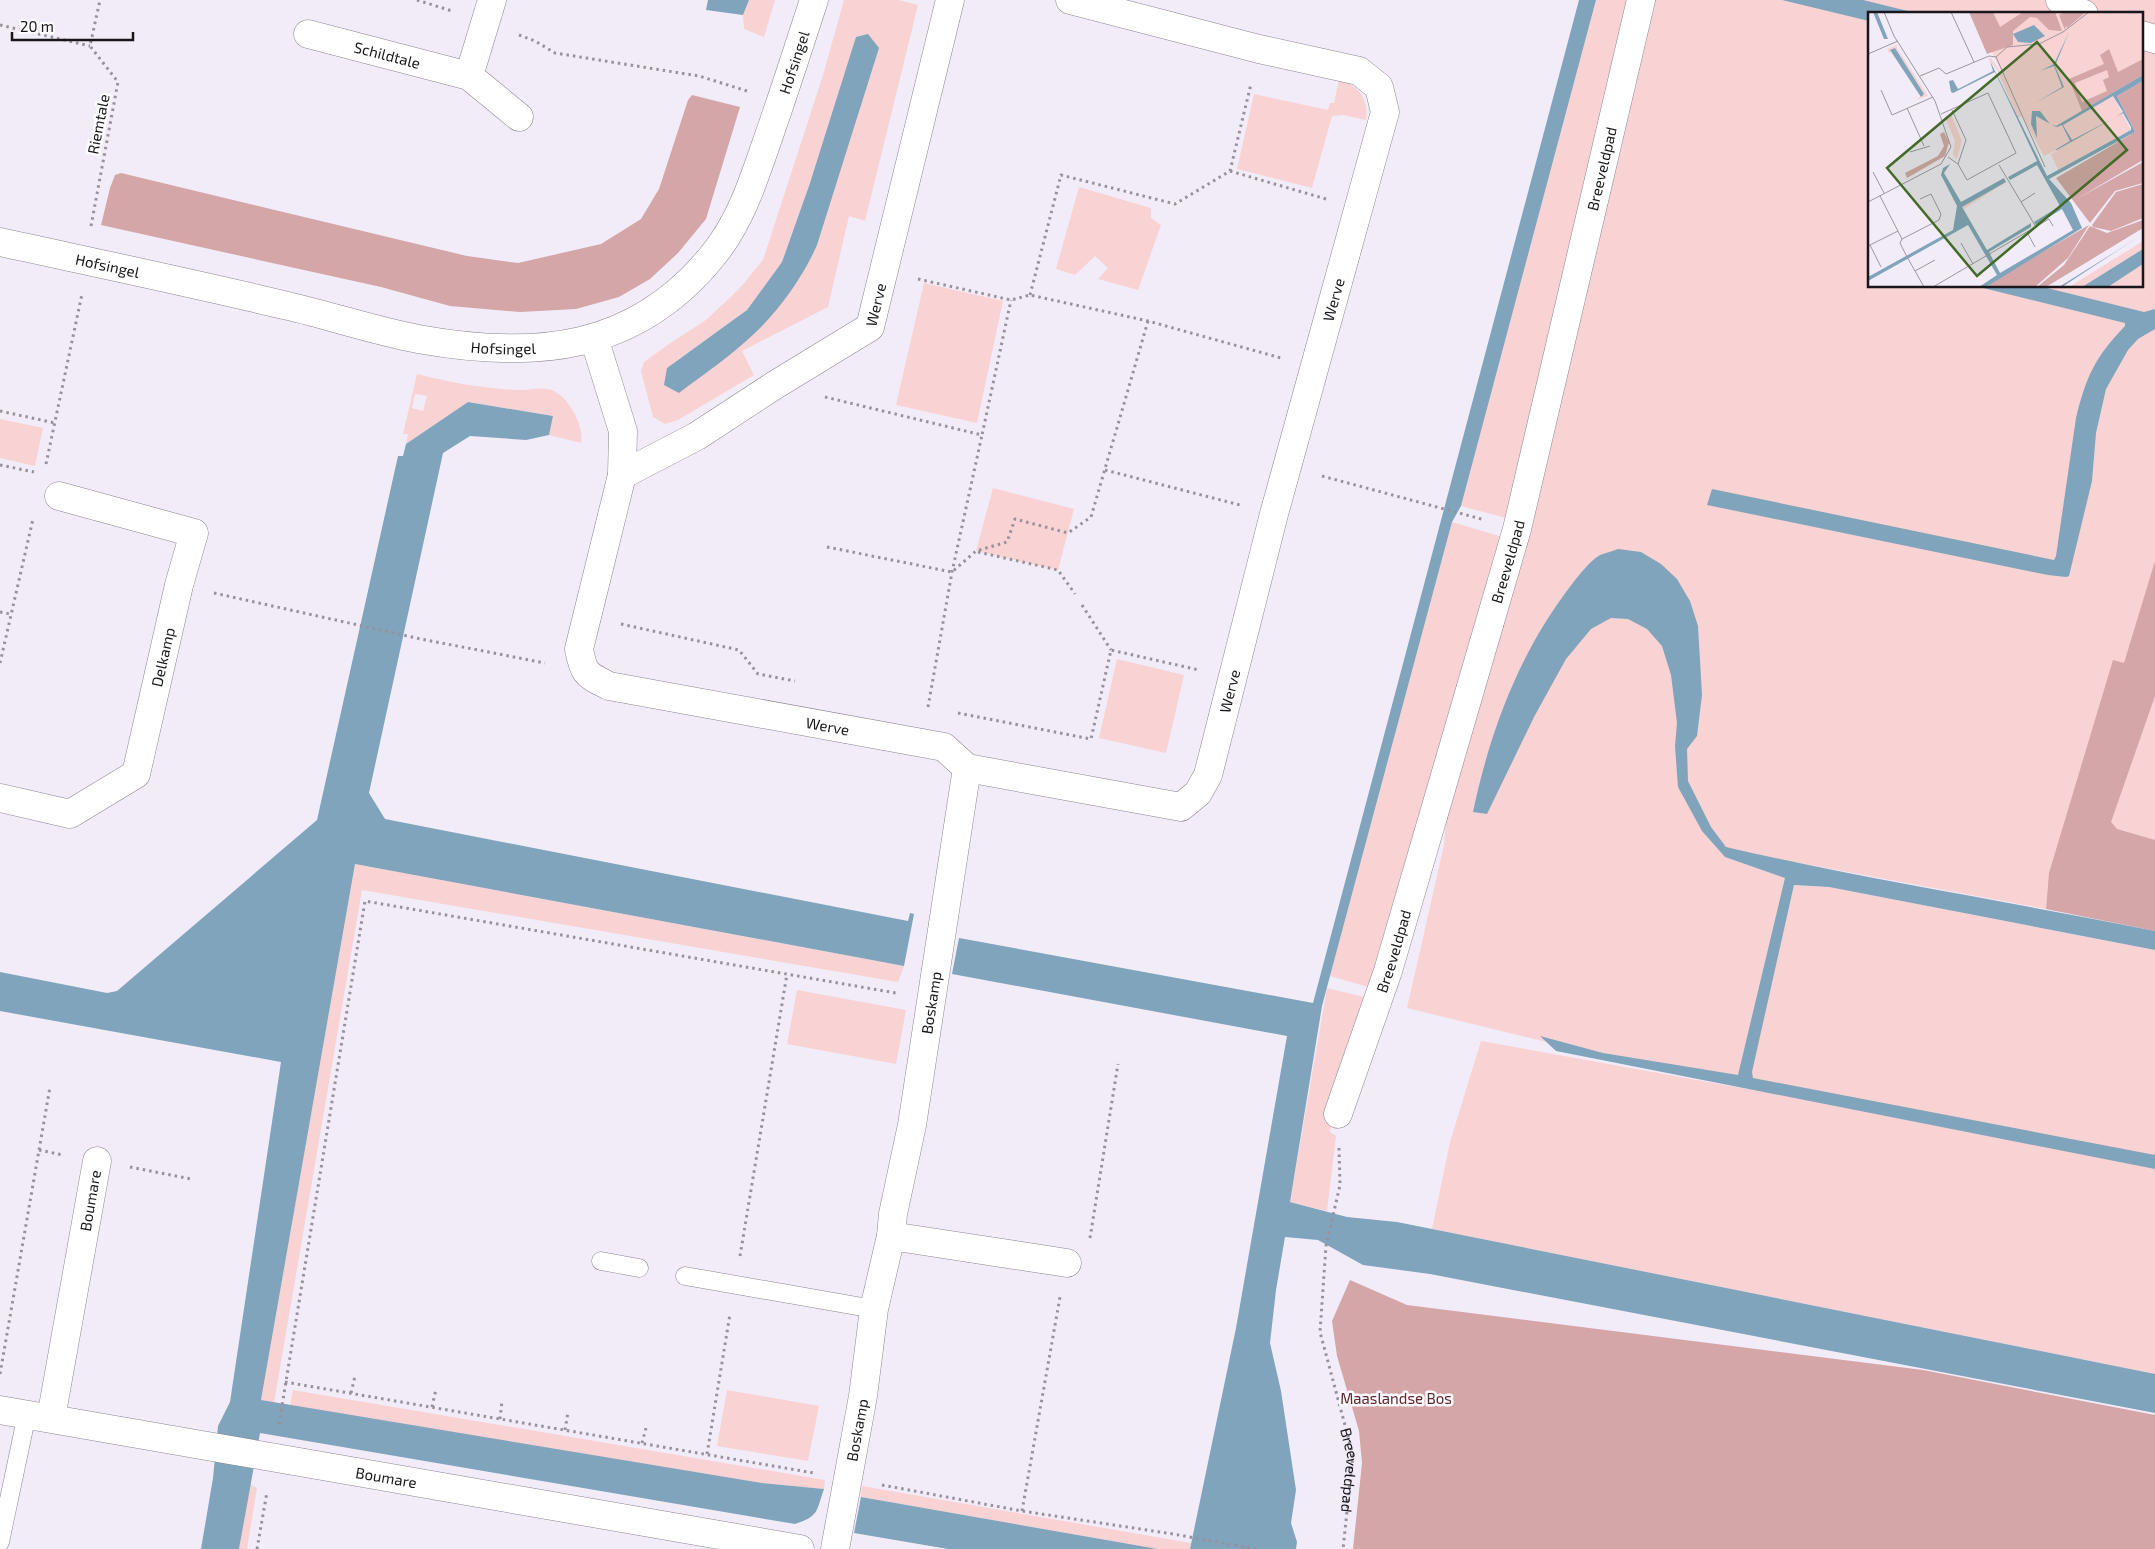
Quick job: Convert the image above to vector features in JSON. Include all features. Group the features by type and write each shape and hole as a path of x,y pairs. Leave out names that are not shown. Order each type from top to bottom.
{"street":[{"name":"Hofsingel","path":"0,242 289,306 416,339 482,349 555,347 594,338 634,323 664,303 715,254 737,219 782,101 814,0"},
{"name":"Werve","path":"622,475 697,436 775,385 870,327 950,0"},
{"name":"Werve","path":"582,665 587,675 609,686 944,747 967,768 1181,807 1198,793 1208,775 1274,514 1385,112 1379,87 1359,71 1259,49 1070,0"},
{"name":"Breeveldpad","path":"1338,1114 1388,971 1517,529 1641,0"},
{"path":"2060,0 2068,7 2079,12"},
{"path":"469,76 489,11"},
{"name":"Schildtale","path":"308,34 469,76 518,117"},
{"path":"2142,35 2155,39"},
{"path":"582,665 580,649 622,475 623,432 594,338"},
{"name":"Delkamp","path":"0,798 70,814 136,774 179,585 194,533 59,496"},
{"name":"Boskamp","path":"835,1549 863,1396 874,1309 891,1236 912,1125 967,768"},
{"name":"Boumare","path":"39,1416 97,1161"},
{"path":"891,1236 1067,1263"},
{"name":"Boumare","path":"0,1410 216,1447 721,1542 800,1549"}],"lane":[{"path":"601,1261 639,1268"},
{"path":"685,1276 874,1309"},
{"path":"0,1542 39,1416"}],"path":[{"path":"0,25 90,46 100,0"},
{"path":"417,0 489,11 555,54 699,76 782,101"},
{"name":"Riemtale","path":"89,261 90,228 118,82 90,46"},
{"path":"1030,295 1061,175 1175,204 1230,171 1259,49"},
{"path":"1230,171 1357,208"},
{"path":"883,272 1011,300 1030,295 1148,321 1314,367"},
{"path":"928,707 952,572 1011,300"},
{"path":"952,572 976,551 1007,542 1015,519 1068,533 1091,517 1148,321"},
{"path":"775,385 982,435"},
{"path":"0,411 55,423"},
{"path":"0,465 35,473"},
{"path":"1287,467 1469,515"},
{"path":"1105,470 1274,514"},
{"path":"827,547 952,572"},
{"path":"976,551 1058,570 1075,594"},
{"path":"179,585 421,639 541,663 582,665"},
{"path":"1082,605 1111,650 1234,678"},
{"path":"0,612 11,614"},
{"path":"587,617 739,650 758,674 796,682"},
{"path":"957,713 1091,739 1111,650"},
{"path":"919,705 938,709"},
{"path":"257,1549 265,1456 285,1382 366,901 931,1000"},
{"path":"707,1454 787,974"},
{"path":"0,1374 50,1086"},
{"name":"Breeveldpad","path":"1340,1185 1326,1246 1320,1332 1353,1455 1343,1549"},
{"path":"351,1393 355,1376"},
{"path":"285,1382 848,1478 1022,1511 1173,1534 1256,1549"},
{"path":"432,1407 436,1389"},
{"path":"500,1419 502,1401"},
{"path":"565,1430 568,1412"},
{"path":"642,1443 646,1428"}],"shaded area":[{"path":"749,0 775,0 764,37 744,29 743,15"},
{"path":"844,0 899,0 918,5 865,221 849,216 828,307 742,351 754,375 678,420 665,424 653,417 641,371 644,362 706,320 739,289 763,260 823,75","holes":["810,183 817,245 796,284 667,368 747,310 782,262"]},
{"path":"1596,0 1635,0 1506,518 1461,506"},
{"path":"1647,0 2155,0 2155,909 2048,886 2046,909 1794,862 1744,1080 1616,1059 1407,1008 1444,845 1446,821"},
{"path":"1339,79 1352,85 1361,94 1366,106 1366,120 1343,115 1332,116 1312,188 1237,169 1254,94 1328,110 1330,103 1334,103"},
{"path":"1079,187 1151,208 1151,218 1161,225 1138,290 1098,279 1108,268 1095,256 1075,275 1056,269"},
{"path":"924,283 1003,301 977,423 896,405"},
{"path":"417,374 483,387 517,390 542,388 554,391 565,400 575,414 580,429 581,443 549,435 553,416 468,402 406,444 408,434 403,434","holes":["415,394 427,396 423,411 412,408"]},
{"path":"0,419 43,428 35,466 0,458"},
{"path":"993,488 1074,509 1058,570 976,551"},
{"path":"1452,522 1506,538 1368,987 1330,976"},
{"path":"1117,659 1184,675 1166,753 1099,738"},
{"path":"355,864 904,966 898,982 362,890 274,1403 261,1400"},
{"path":"1794,885 1829,887 2155,950 2155,1374 1432,1229 1450,1142 1481,1041 1747,1089"},
{"path":"1327,988 1364,997 1338,1077 1330,1132 1336,1136 1327,1211 1290,1202"},
{"path":"797,990 906,1010 896,1064 787,1044"},
{"path":"293,1390 825,1480 824,1489 762,1483 290,1406"},
{"path":"727,1390 819,1406 808,1461 717,1446"},
{"path":"250,1484 257,1488 247,1549 239,1549"},
{"path":"862,1486 1191,1543 1190,1549 1158,1549 861,1497"}],"green space":[{"path":"692,95 740,107 706,219 678,253 650,279 619,297 576,309 520,312 450,306 381,287 101,225 115,175 121,173 467,256 518,263 601,244 641,219 659,189 688,100"},
{"path":"2155,561 2155,696 2111,822 2117,829 2155,840 2155,931 2046,909 2049,873 2113,660 2124,663"},
{"name":"Maaslandse Bos","path":"1350,1280 1407,1305 1923,1370 2155,1415 2155,1549 1353,1549 1362,1463 1359,1431 1337,1356 1332,1321"}],"water":[{"path":"708,0 749,0 743,15 706,10"},
{"path":"1579,0 1596,0 1461,506 1452,522 1322,1006 1290,1202 1347,1217 1397,1222 2155,1374 2155,1413 1430,1274 1363,1265 1318,1240 1285,1237 1270,1343 1281,1391 1296,1490 1291,1523 1297,1542 1296,1549 1190,1549 1236,1328 1287,1036 952,974 959,938 1313,1003"},
{"path":"1782,0 1863,0 1912,12 1868,12 1868,21"},
{"path":"868,34 879,48 817,245 805,269 773,314 737,349 679,393 664,385 667,368 747,310 782,262 810,183 856,37"},
{"path":"1983,288 2047,288 2144,312 2155,309 2155,329 2138,339 2128,350 2106,389 2096,433 2092,481 2069,576 2048,575 1707,505 1712,489 2054,560 2076,418 2080,404 2093,368 2106,348 2125,326 2125,323"},
{"path":"468,402 553,416 549,435 526,440 470,436 443,453 369,793 385,819 908,921 910,913 914,914 904,966 355,864 261,1400 762,1483 824,1489 816,1512 809,1518 795,1524 260,1433 239,1549 201,1549 213,1478 218,1426 230,1402 281,1062 0,1011 0,972 107,993 117,991 317,820 398,456 403,456 406,444"},
{"path":"1618,549 1641,552 1661,564 1677,579 1690,601 1698,626 1702,695 1697,736 1687,749 1688,781 1711,827 1726,847 1833,870 2155,931 2155,950 1829,887 1794,885 1752,1072 1753,1078 2155,1155 2155,1169 1556,1051 1540,1036 1603,1053 1738,1075 1785,878 1725,857 1702,831 1678,787 1675,746 1677,723 1671,675 1662,646 1647,629 1628,619 1611,618 1591,629 1566,659 1534,717 1487,814 1473,812 1488,752 1498,723 1509,694 1535,639 1551,613 1587,566 1600,555"},
{"path":"861,1497 1158,1549 948,1549 854,1533"}]}
